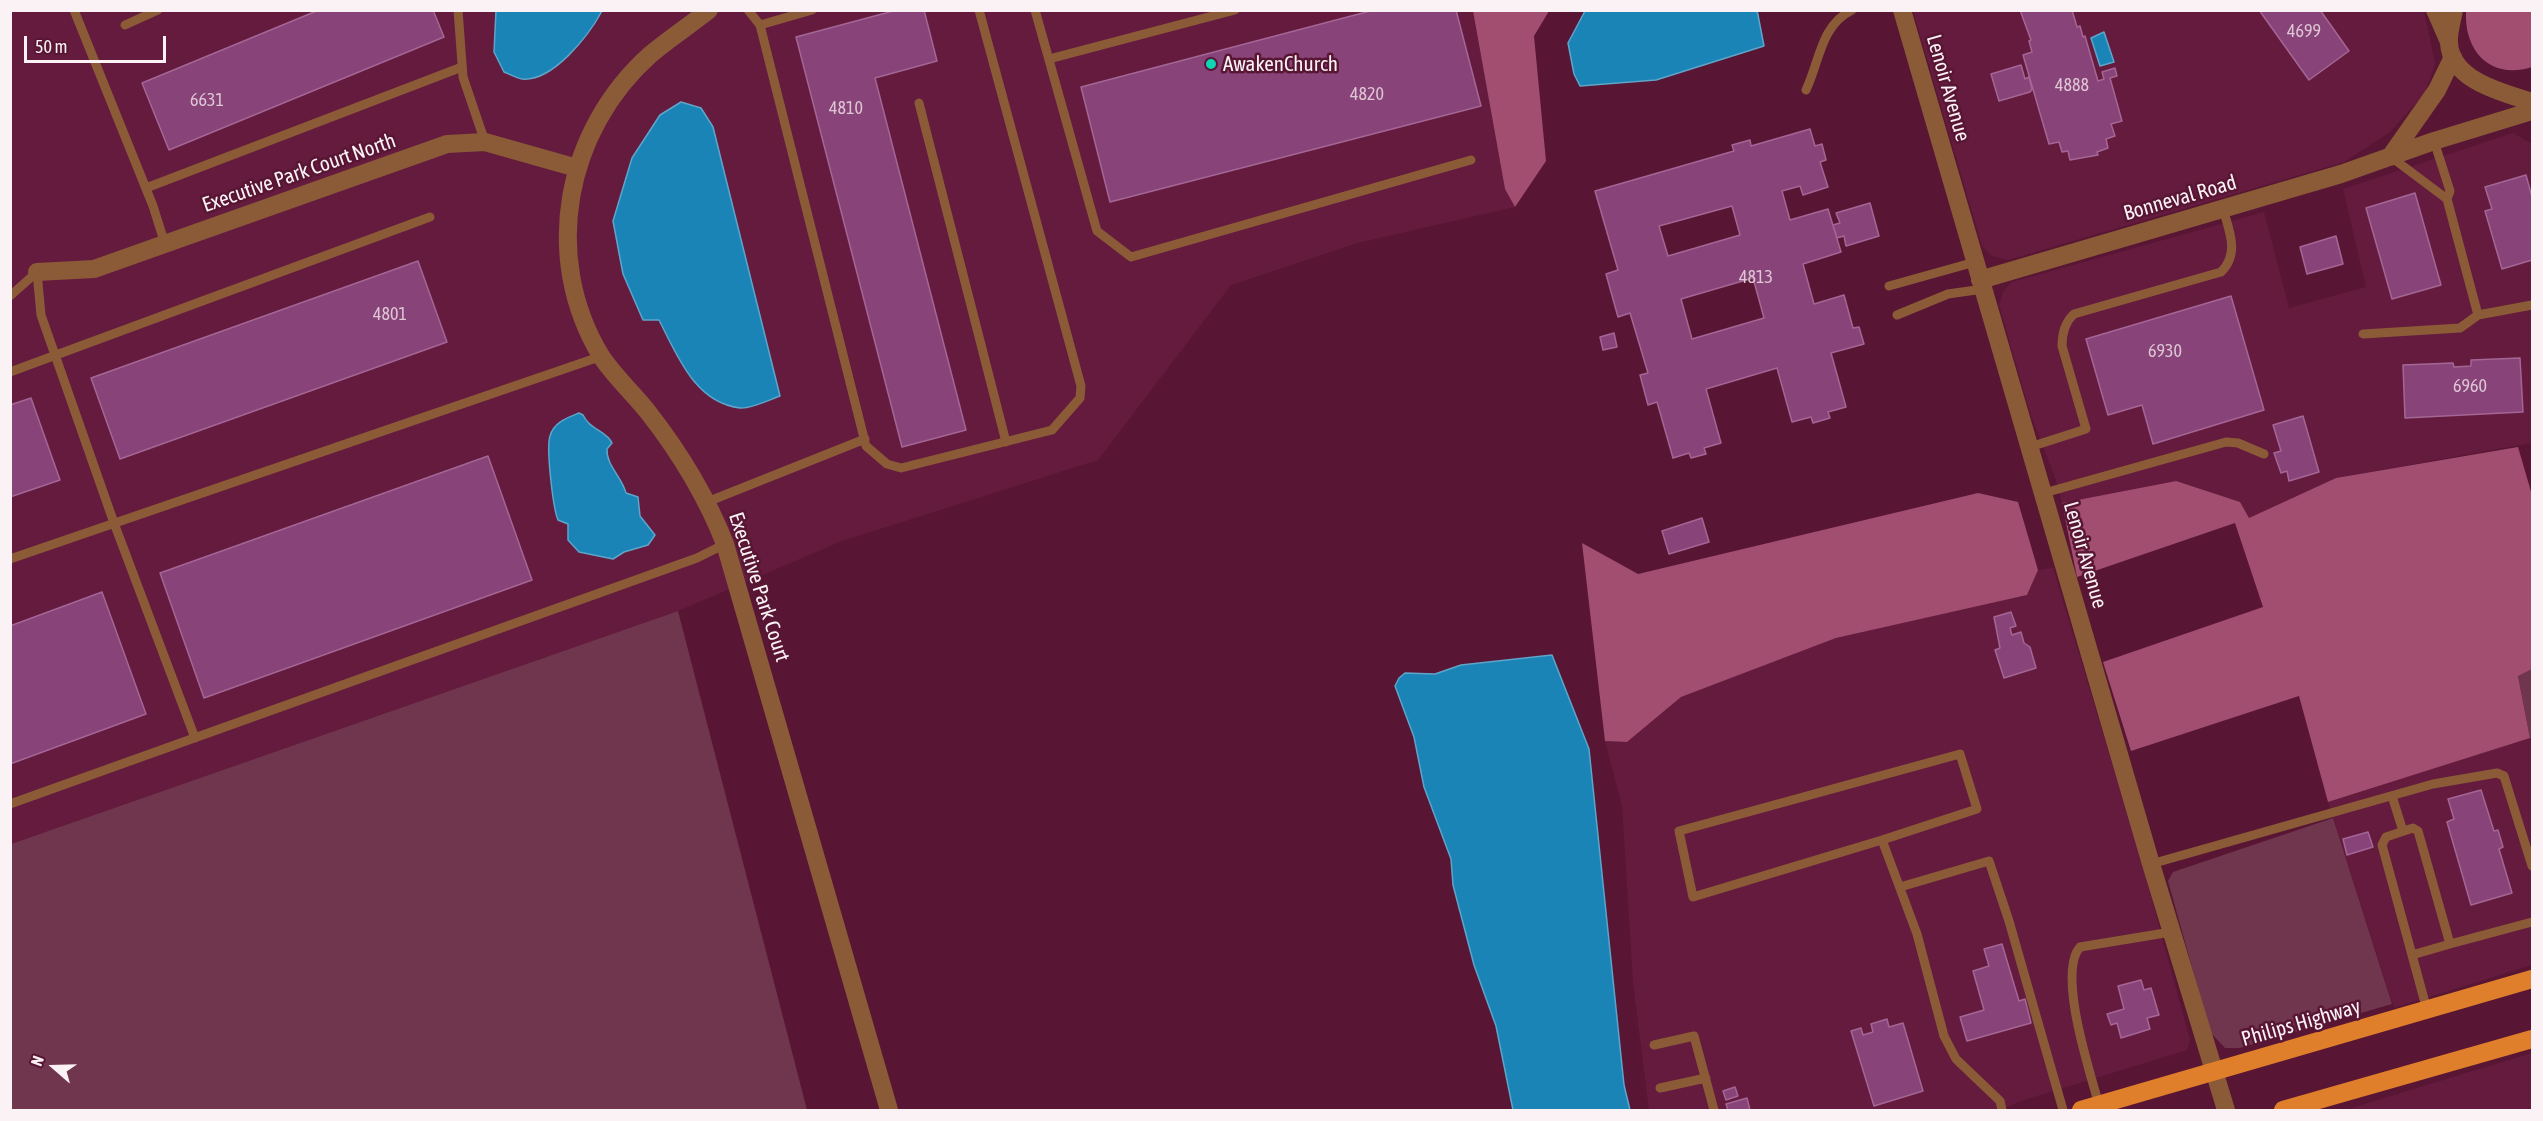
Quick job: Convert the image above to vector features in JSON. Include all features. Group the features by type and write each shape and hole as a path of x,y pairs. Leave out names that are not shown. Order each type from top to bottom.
{"main road":[{"name":"Philips Highway","path":"2090,1108 2532,979"},
{"path":"2283,1110 2532,1039"}],"street":[{"name":"Executive Park Court","path":"709,10 651,55 627,80 586,142 577,168 568,208 568,259 576,300 602,356 669,439 692,473 725,544 890,1110"},
{"name":"Lenoir Avenue","path":"1902,10 2171,932 2226,1110"},
{"path":"2435,10 2451,50 2463,72 2479,82 2528,98"},
{"path":"2390,156 2438,90 2451,50 2454,10"},
{"name":"Bonneval Road","path":"1982,285 2532,111"},
{"name":"Executive Park Court North","path":"37,272 94,269 447,144 485,142 577,168"}],"lane":[{"path":"74,10 146,189 165,244"},
{"path":"125,25 158,10"},
{"path":"458,10 463,77 485,142"},
{"path":"748,10 760,25 866,446 887,464 901,468 1052,430 1080,398 1081,386 979,10"},
{"path":"760,25 812,10"},
{"path":"1035,10 1097,231 1131,257 1470,160"},
{"path":"1048,59 1235,10"},
{"path":"1806,90 1827,32 1840,17 1852,10"},
{"path":"146,189 462,67"},
{"path":"919,103 1006,442"},
{"path":"2434,141 2450,191 2447,199 2478,315"},
{"path":"2390,156 2447,199"},
{"path":"2030,447 2086,429 2062,346 2063,332 2069,318 2074,314 2221,272 2230,261 2233,247 2223,209"},
{"path":"10,372 430,217"},
{"path":"1888,286 1975,262"},
{"path":"37,272 41,315 114,523 195,738"},
{"path":"10,296 37,272"},
{"path":"1897,315 1948,294 1982,285"},
{"path":"2363,334 2460,328 2478,315 2532,305"},
{"path":"10,559 602,356"},
{"path":"707,502 865,439"},
{"path":"2044,493 2226,442 2238,443 2264,454"},
{"path":"10,804 675,566 725,544"},
{"path":"1960,754 1977,809 1882,840 1693,897 1679,831 1960,754"},
{"path":"2151,864 2392,796 2490,773 2504,776 2532,867"},
{"path":"2392,796 2403,831"},
{"path":"2427,1010 2382,845 2386,837 2414,828 2418,831 2450,944"},
{"path":"1882,840 1917,934 1944,1036 1956,1059 2000,1101 2002,1110"},
{"path":"1900,887 1989,861 2009,921 2063,1110"},
{"path":"2412,955 2532,922"},
{"path":"2090,1108 2073,992 2073,955 2080,947 2171,932"},
{"path":"1654,1045 1694,1036 1714,1110"},
{"path":"1660,1088 1706,1078"}],"shaded area":[{"path":"10,11 1473,11 1505,189 1515,207 1357,243 1231,285 1098,460 842,541 678,611 11,844"},
{"path":"1473,11 1549,11 1534,36 1546,161 1515,207 1505,189"},
{"path":"1913,11 2424,11 2435,63 2425,93 2390,132 2344,162 2008,260 1992,256 1982,246"},
{"path":"2466,11 2532,11 2532,67 2504,70 2483,59 2475,50 2470,39"},
{"path":"2513,133 2532,144 2532,443 2336,478 2249,518 2176,481 2062,503 2055,477 2030,413 1999,305 2003,292 2012,282 2264,212 2289,308 2366,287 2343,189"},
{"path":"2518,447 2532,495 2532,669 2518,676 2530,738 2328,802 2299,696 2131,751 2103,662 2263,607 2235,523 2077,577 2062,503 2176,481 2240,502 2249,518 2336,478"},
{"path":"1978,493 2018,502 2038,570 2027,595 1836,638 1681,697 1627,742 1605,741 1582,543 1638,574"},
{"path":"2053,568 2139,852 2190,1040 2187,1050 2024,1100 2000,1110 1649,1110 1633,983 1622,806 1605,741 1627,742 1681,697 1836,638 2026,595 2038,570"},
{"path":"678,611 807,1110 11,1110 11,844"},
{"path":"2532,669 2532,737 2530,738 2518,675"},
{"path":"2532,737 2532,965 2394,1008 2328,802"},
{"path":"2333,818 2392,1004 2240,1048 2225,1048 2210,1032 2168,881 2173,872"},
{"path":"2532,1053 2532,1110 2345,1110"}],"water":[{"path":"496,10 602,11 579,44 558,65 534,78 522,79 504,72 494,52"},
{"path":"1757,10 1764,46 1656,80 1580,86 1574,74 1568,43 1585,11"},
{"path":"2104,32 2114,62 2100,66 2091,38"},
{"path":"681,102 701,108 713,127 780,396 749,407 740,408 724,404 699,387 681,362 659,320 643,320 623,274 613,221 632,158 660,115"},
{"path":"579,413 610,439 612,443 607,449 609,460 626,493 638,497 640,516 655,535 648,545 624,552 613,559 579,552 568,540 568,524 558,520 556,513 549,465 550,436 558,424"},
{"path":"1552,655 1589,749 1624,1085 1630,1110 1513,1110 1496,1026 1474,965 1453,885 1451,859 1424,787 1414,737 1395,686 1405,673 1435,674 1461,665"}],"building":[{"path":"319,10 433,10 444,37 169,150 142,83"},
{"path":"897,10 924,10 937,61 875,78 966,430 902,447 796,37"},
{"path":"1374,10 1456,10 1481,106 1110,202 1081,87"},
{"path":"2020,10 2072,10 2077,27 2080,26 2083,37 2085,36 2098,81 2104,79 2102,72 2115,68 2117,76 2110,78 2122,121 2111,124 2115,136 2106,139 2108,148 2097,152 2098,155 2070,160 2068,151 2062,152 2059,142 2049,144 2023,55 2032,52 2029,41 2031,40"},
{"path":"2259,10 2320,10 2349,51 2309,80"},
{"path":"2021,65 2025,79 2029,77 2032,89 2030,92 1999,101 1991,74"},
{"path":"1810,129 1815,146 1822,144 1826,160 1820,162 1828,187 1803,195 1800,186 1782,191 1790,220 1828,209 1841,252 1803,264 1814,304 1844,295 1853,328 1859,327 1864,344 1831,353 1846,407 1828,412 1830,418 1813,423 1811,417 1792,422 1777,368 1706,389 1721,443 1704,448 1706,454 1691,458 1689,453 1673,458 1657,402 1648,405 1640,375 1648,373 1630,313 1618,317 1606,274 1618,270 1595,191 1734,151 1732,145 1750,140 1751,146","holes":["1732,206 1740,235 1668,256 1659,226","1753,278 1764,318 1692,339 1681,299"]},
{"path":"2526,175 2532,197 2532,260 2502,269 2485,211 2492,209 2485,187"},
{"path":"2415,193 2441,285 2392,299 2366,208"},
{"path":"1870,203 1879,236 1846,246 1844,236 1837,238 1833,225 1840,223 1836,213"},
{"path":"2336,236 2343,264 2307,274 2300,247"},
{"path":"418,261 447,342 120,459 91,378"},
{"path":"2231,296 2264,410 2153,444 2142,405 2108,415 2086,339"},
{"path":"1614,333 1617,347 1603,350 1600,337"},
{"path":"2520,358 2523,412 2405,418 2403,365 2453,363 2454,367 2471,366 2471,360"},
{"path":"31,398 60,480 10,497 10,405"},
{"path":"2303,416 2319,472 2289,481 2287,471 2281,473 2274,453 2281,451 2273,425"},
{"path":"488,456 532,580 204,698 160,573"},
{"path":"1702,518 1709,542 1669,554 1662,531"},
{"path":"102,592 146,714 10,764 10,626"},
{"path":"2011,612 2016,626 2010,628 2012,635 2021,632 2024,643 2030,647 2036,668 2004,678 1995,650 2000,648 1994,617"},
{"path":"2481,790 2494,831 2498,830 2503,847 2499,849 2512,893 2471,905 2447,822 2454,819 2448,799"},
{"path":"2368,832 2373,847 2347,855 2343,839"},
{"path":"2002,944 2019,1001 2025,999 2031,1023 1967,1041 1960,1017 1984,1010 1973,971 1989,966 1984,949"},
{"path":"2141,980 2144,990 2151,988 2159,1015 2147,1018 2150,1029 2121,1038 2117,1023 2111,1025 2107,1014 2124,1009 2118,986"},
{"path":"1887,1019 1889,1027 1903,1023 1923,1091 1874,1106 1851,1031 1861,1028 1863,1035 1873,1032 1871,1024"},
{"path":"1735,1087 1738,1096 1726,1100 1723,1091"},
{"path":"1747,1098 1750,1110 1728,1110 1726,1104"}],"place":[{"name":"AwakenChurch","path":"1211,64"}]}
